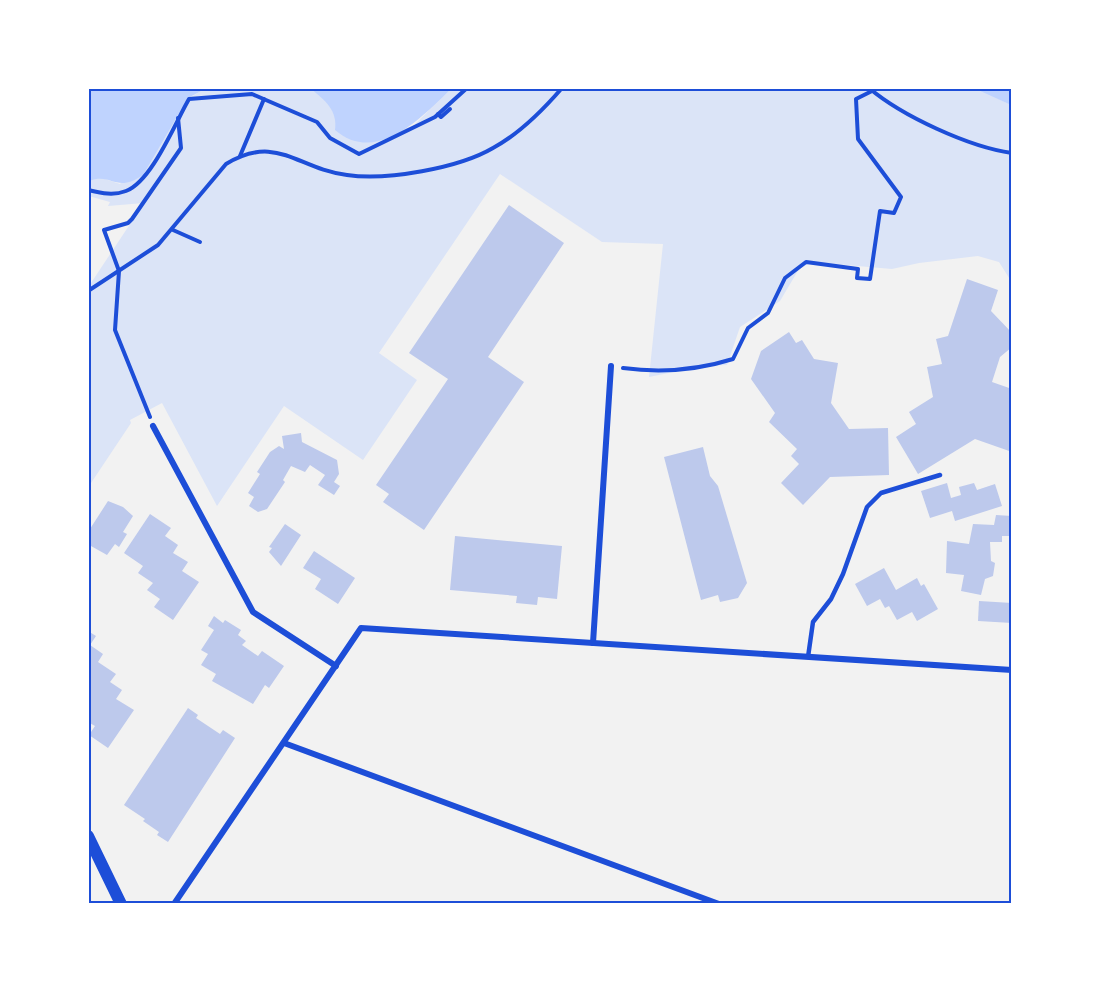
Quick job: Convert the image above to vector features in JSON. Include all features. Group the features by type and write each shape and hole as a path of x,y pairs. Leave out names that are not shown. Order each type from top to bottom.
{"main road":[{"path":"88,836 121,903"}],"street":[{"path":"593,643 611,366"},
{"path":"153,426 253,612 336,666"},
{"path":"174,903 361,628 1011,670"},
{"path":"284,743 719,903"}],"lane":[{"path":"808,657 813,622 831,598 839,582 867,507 882,493 940,475"}],"path":[{"path":"88,190 114,194 135,185 145,177 189,99 252,94 317,122 330,138 359,154 438,114 468,88"},
{"path":"88,291 158,245 173,230 226,164 240,156 266,149 330,172 349,176 427,171 493,148 539,113 562,88"},
{"path":"611,366 644,370 671,369 709,366 733,359 748,328 768,313 785,278 806,262 858,269 857,278 870,279 880,211 894,213 901,197 858,139 856,99 871,90 945,132 1001,152 1011,153"},
{"path":"240,156 264,99"},
{"path":"438,114 441,117 450,109"},
{"path":"153,426 115,330 120,271 104,230 128,223 132,219 181,148 178,118"},
{"path":"173,230 200,242"}],"shaded area":[{"path":"976,88 1011,105 1011,281 999,262 978,256 919,263 892,269 812,262 799,269 780,301 740,327 727,365 703,366 649,377 663,244 602,242 500,174 379,353 417,380 363,460 284,406 217,506 162,403 130,420 131,423 89,486 89,286 144,203 108,206 110,202 89,196 89,181 99,177 120,184 189,98 205,89 311,89 327,101 337,119 411,128 451,89"}],"water":[{"path":"89,89 205,89 188,98 143,175 126,183 120,183 103,179 89,181"},
{"path":"311,89 451,89 427,112 398,133 383,140 367,143 351,140 335,130 332,112 326,102"},
{"path":"976,89 1011,89 1011,105"}],"building":[{"path":"509,205 564,243 488,357 524,382 424,530 383,502 389,494 376,485 448,379 409,353"},
{"path":"967,279 998,290 991,311 1012,333 1012,347 1000,357 992,382 1012,389 1012,452 975,439 918,474 896,437 916,424 909,412 933,397 927,367 942,364 936,339 948,336"},
{"path":"789,332 796,343 802,340 814,359 838,363 831,403 849,429 888,428 889,475 830,477 803,505 781,483 799,464 791,456 797,449 769,422 775,413 751,379 761,351"},
{"path":"301,433 302,442 337,460 339,474 334,482 340,486 334,495 318,485 325,475 310,465 305,472 291,466 283,480 285,482 267,509 258,512 249,506 254,497 248,493 260,474 257,472 270,452 279,446 284,449 282,436"},
{"path":"703,447 710,476 718,486 747,583 738,598 720,602 718,595 701,600 664,457"},
{"path":"947,483 951,498 961,495 959,487 974,483 977,490 995,484 1002,506 955,521 952,511 930,518 921,491"},
{"path":"108,501 123,507 133,516 123,532 127,534 119,547 115,544 107,555 91,546 88,550 88,532"},
{"path":"150,514 171,528 165,536 178,545 173,553 188,562 182,571 199,582 173,620 154,607 160,599 147,590 153,583 138,573 143,566 124,553"},
{"path":"996,515 1012,516 1012,536 1002,536 1002,542 990,542 991,561 995,563 993,576 985,579 981,595 961,591 964,575 946,573 947,541 969,544 973,524 994,525"},
{"path":"285,524 301,535 281,566 269,552 272,548 269,547"},
{"path":"455,536 562,546 557,599 538,597 537,605 516,603 517,596 450,590"},
{"path":"314,551 355,578 338,604 315,589 321,579 303,568"},
{"path":"884,568 896,590 917,578 921,586 924,584 938,609 917,621 912,612 897,620 889,606 885,608 880,599 867,606 855,584"},
{"path":"979,601 1012,603 1012,623 978,621"},
{"path":"214,616 223,623 225,620 241,630 238,635 246,641 242,645 258,656 262,651 284,666 269,688 265,685 253,704 212,681 216,674 201,665 208,654 201,650 214,630 208,626"},
{"path":"88,631 96,636 90,645 103,654 98,662 116,674 110,682 122,690 116,699 134,710 108,748 89,735 95,726 88,722"},
{"path":"188,708 198,715 196,718 220,734 223,730 235,738 168,842 157,835 159,832 143,821 145,819 124,805"}]}
